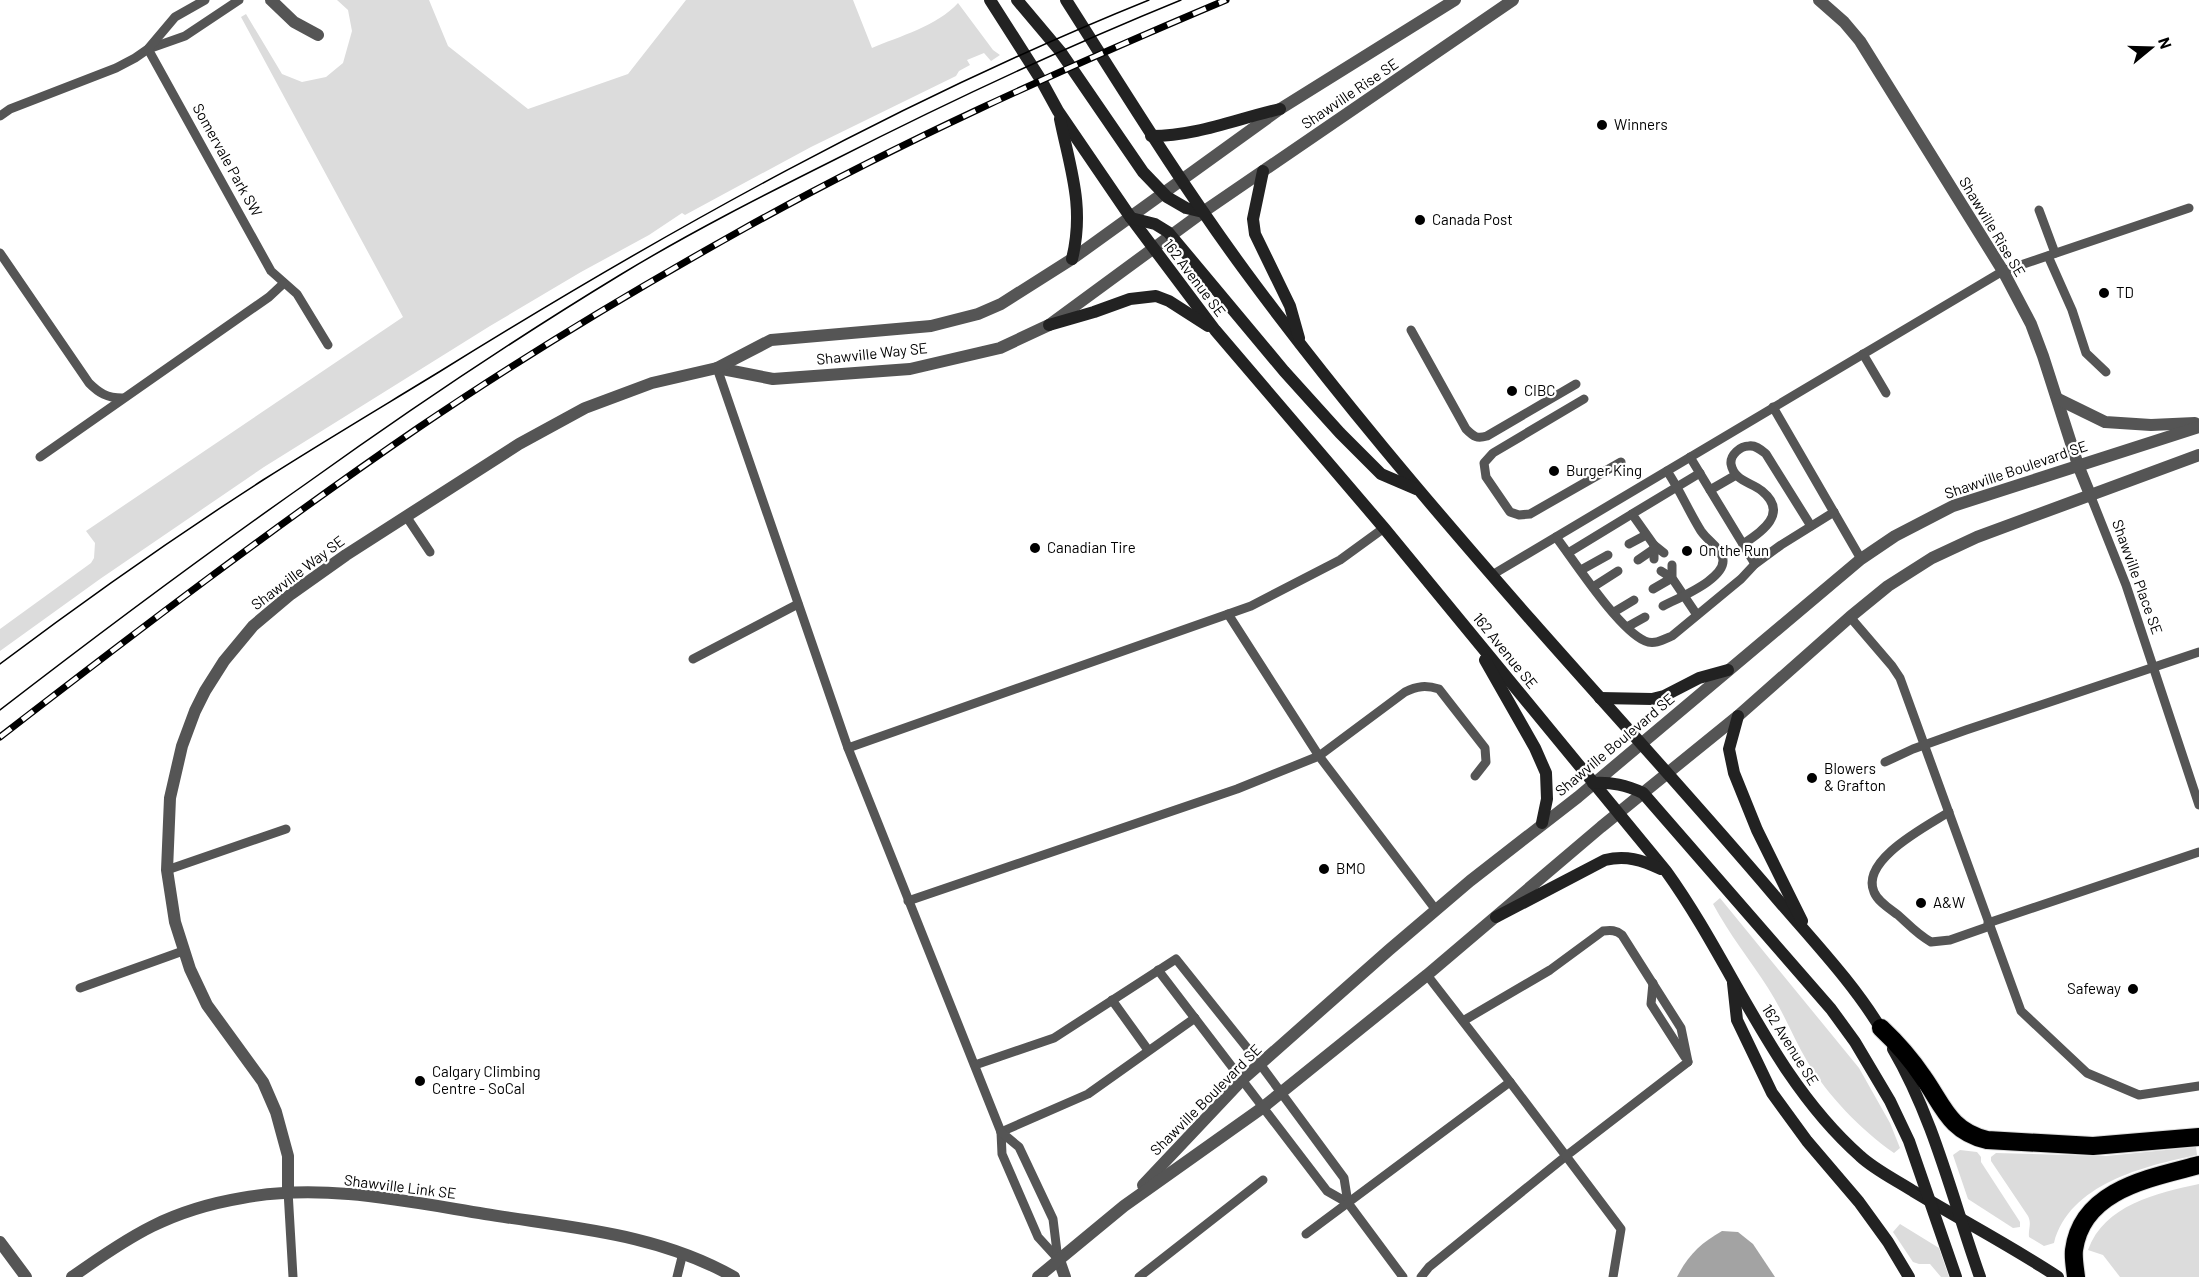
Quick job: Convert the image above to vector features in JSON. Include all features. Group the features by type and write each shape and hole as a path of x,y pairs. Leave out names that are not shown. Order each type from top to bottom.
{"highway":[{"path":"1881,1028 1902,1048 1925,1079 1947,1116 1959,1128 1977,1138 2093,1146 2199,1137"},
{"path":"2076,1277 2074,1251 2078,1233 2085,1221 2104,1200 2127,1186 2199,1165"}],"main road":[{"name":"162 Avenue SE","path":"990,0 1058,111 1131,218 1215,330 1384,528 1666,871 1703,925 1732,979 1806,1099 1861,1157 2058,1277"},
{"path":"1017,0 1060,51 1143,172 1164,194 1186,208 1203,212"},
{"path":"1066,0 1151,136 1203,212 1301,345 1492,575 1684,790 1853,987 1881,1028 1906,1071 1927,1117 1980,1277"},
{"path":"1151,136 1169,136 1208,130 1280,109"},
{"path":"1058,111 1078,203 1072,259"},
{"path":"1263,171 1253,219 1255,234 1290,306 1301,345"},
{"path":"1131,218 1155,224 1171,235 1284,371 1340,433 1382,474 1420,490"},
{"path":"1049,325 1130,299 1156,296 1215,330"},
{"path":"1465,626 1521,722 1546,773 1547,799 1542,823"},
{"path":"1600,698 1652,699 1664,696 1699,678 1728,670"},
{"path":"1738,716 1730,744 1734,773 1754,823 1809,936"},
{"path":"1593,783 1609,782 1627,785 1643,792 1831,1009 1855,1042 1890,1101 1909,1141 1956,1277"},
{"path":"1496,917 1605,860 1619,857 1641,860 1666,871"},
{"path":"1732,979 1737,1020 1772,1092 1800,1132 1859,1202 1888,1242 1909,1277"}],"street":[{"path":"270,0 294,22 318,35"},
{"name":"Shawville Rise SE","path":"1182,181 1280,109 1455,0"},
{"name":"Shawville Rise SE","path":"1203,212 1513,0"},
{"name":"Shawville Rise SE","path":"1819,0 1844,22 1860,41 2003,271 2031,324 2058,399 2078,465 2091,496"},
{"name":"Shawville Way SE","path":"288,1191 288,1156 276,1112 262,1082 207,1005 183,951 171,905 167,870 170,798 182,746 195,711 224,661 238,643 268,612 331,565 519,444 585,408 652,383 717,368 771,340 899,330 932,326 967,317 1001,304 1072,259 1182,181"},
{"name":"Shawville Way SE","path":"717,368 773,379 910,369 1000,348 1049,325 1203,212"},
{"path":"2058,399 2104,422 2199,425"},
{"name":"Shawville Boulevard SE","path":"1124,1206 1243,1079 1260,1064 1436,910 1641,744 1861,560 1895,536 1953,506 2199,425"},
{"name":"Shawville Boulevard SE","path":"1038,1277 1124,1206 1262,1108 1427,975 1643,792 1738,716 1850,616 1888,586 1932,558 1977,537 2199,455"},
{"name":"Shawville Link SE","path":"72,1277 126,1240 163,1220 205,1206 288,1191 402,1200 596,1230 657,1244 683,1253 734,1277"},
{"path":"0,1242 26,1277"},
{"path":"1059,1260 1065,1277"}],"lane":[{"path":"148,49 175,17 205,0"},
{"path":"0,116 10,109 116,68 148,49 185,36 239,0"},
{"name":"Somervale Park SW","path":"148,49 271,271 297,294 328,345"},
{"path":"1492,575 2003,271 2189,208"},
{"path":"2040,210 2051,254 2086,353 2106,372"},
{"path":"0,253 89,383 103,395 122,398"},
{"path":"40,457 269,297 284,283"},
{"path":"1411,330 1466,429 1474,437 1487,436 1576,384"},
{"path":"1863,354 1886,393"},
{"path":"717,368 849,748 1001,1132 1002,1154 1036,1232 1059,1260"},
{"path":"1584,399 1493,453 1484,463 1486,477 1510,512 1519,515 1530,514 1621,462"},
{"path":"1773,407 1861,560"},
{"path":"1743,544 1759,534 1771,522 1774,512 1771,503 1762,491 1736,475 1731,464 1732,457 1742,448 1749,446 1758,447 1766,454 1811,526"},
{"path":"1690,457 1755,564"},
{"path":"1663,606 1719,573 1723,560 1722,554 1703,534 1693,519 1666,471"},
{"path":"1568,553 1700,473"},
{"path":"1710,490 1736,475"},
{"name":"Shawville Place SE","path":"2091,496 2126,585 2199,805"},
{"path":"1556,537 1593,587 1627,627 1647,642 1660,642 1672,636 1741,579 1755,564 1834,512"},
{"path":"1632,514 1647,535 1654,551"},
{"path":"406,516 430,552"},
{"path":"849,748 1251,606 1317,574 1384,528"},
{"path":"1629,544 1647,535"},
{"path":"1638,560 1654,551 1664,553"},
{"path":"1581,570 1608,555"},
{"path":"1672,565 1672,578"},
{"path":"1593,587 1618,571"},
{"path":"1661,571 1672,578 1697,615"},
{"path":"1653,589 1672,578"},
{"path":"1614,612 1634,600"},
{"path":"693,659 798,604"},
{"path":"1228,614 1319,756 1436,910"},
{"path":"1850,616 1896,672 1925,744 2021,1011 2087,1073 2139,1095 2199,1086"},
{"path":"1627,627 1645,617"},
{"path":"1885,762 1925,744 2199,652"},
{"path":"908,901 1237,789 1319,756 1415,687 1429,686 1439,689 1485,748 1486,762 1475,776"},
{"path":"1949,812 1903,842 1883,859 1873,875 1874,890 1880,900 1930,942 1950,940 2199,852"},
{"path":"167,870 286,829"},
{"path":"1421,1277 1429,1266 1688,1062 1681,1028 1618,931 1603,931 1550,970 1463,1021"},
{"path":"80,988 183,951"},
{"path":"975,1065 1054,1038 1176,959 1260,1064 1344,1178 1348,1203"},
{"path":"1158,970 1327,1191 1348,1203 1402,1277"},
{"path":"1427,975 1621,1229 1613,1277"},
{"path":"1112,1000 1148,1050"},
{"path":"1001,1132 1088,1094 1195,1018"},
{"path":"1306,1234 1510,1082"},
{"path":"1001,1132 1019,1147 1053,1220 1059,1260"},
{"path":"1139,1277 1263,1180"},
{"path":"288,1191 293,1277"},
{"path":"677,1277 683,1253"}],"shaded area":[{"path":"337,0 429,0 448,46 528,109 628,74 686,0 853,0 872,48 929,24 958,3 993,50 1000,55 991,61 984,53 967,60 970,65 959,71 956,76 811,147 685,215 682,213 649,235 490,326 264,467 100,579 0,651 0,629 91,563 94,558 95,543 86,531 403,317 241,17 246,14 282,74 302,82 326,77 343,63 352,31 348,10"},
{"path":"1720,898 1859,1068 1890,1123 1900,1148 1894,1153 1869,1134 1846,1111 1816,1074 1773,997 1713,904"},
{"path":"2196,1147 2197,1155 2132,1172 2092,1192 2075,1206 2062,1223 2054,1243 2044,1246 2029,1237 2028,1216 1991,1161 1991,1157 1996,1153 2106,1156"},
{"path":"1960,1150 1977,1152 1981,1157 1981,1162 2020,1222 2020,1227 2013,1228 1968,1199 1953,1155"},
{"path":"2199,1184 2199,1277 2120,1277 2103,1255 2088,1250 2106,1222 2119,1212 2150,1197"},
{"path":"1900,1224 1939,1248 1949,1277 1941,1277 1930,1264 1913,1262 1893,1232"},
{"path":"1722,1231 1738,1232 1753,1244 1775,1277 1677,1277 1696,1250"}],"tram line":[{"path":"0,664 64,616 263,480 611,268 875,124 965,80 1149,0"},
{"path":"0,710 191,566 345,456 501,350 620,275 726,215 920,117 1049,56 1181,0"}],"railway":[{"path":"0,737 207,580 365,465 496,376 616,302 857,168 1040,81 1226,0"}],"place":[{"name":"Winners","path":"1602,125"},
{"name":"Canada Post","path":"1420,220"},
{"name":"TD","path":"2104,293"},
{"name":"CIBC","path":"1512,391"},
{"name":"Burger King","path":"1554,471"},
{"name":"Canadian Tire","path":"1035,548"},
{"name":"On the Run","path":"1687,551"},
{"name":"Blowers & Grafton","path":"1812,778"},
{"name":"BMO","path":"1324,869"},
{"name":"A&W","path":"1921,903"},
{"name":"Safeway","path":"2133,989"},
{"name":"Calgary Climbing Centre - SoCal","path":"420,1081"}]}
